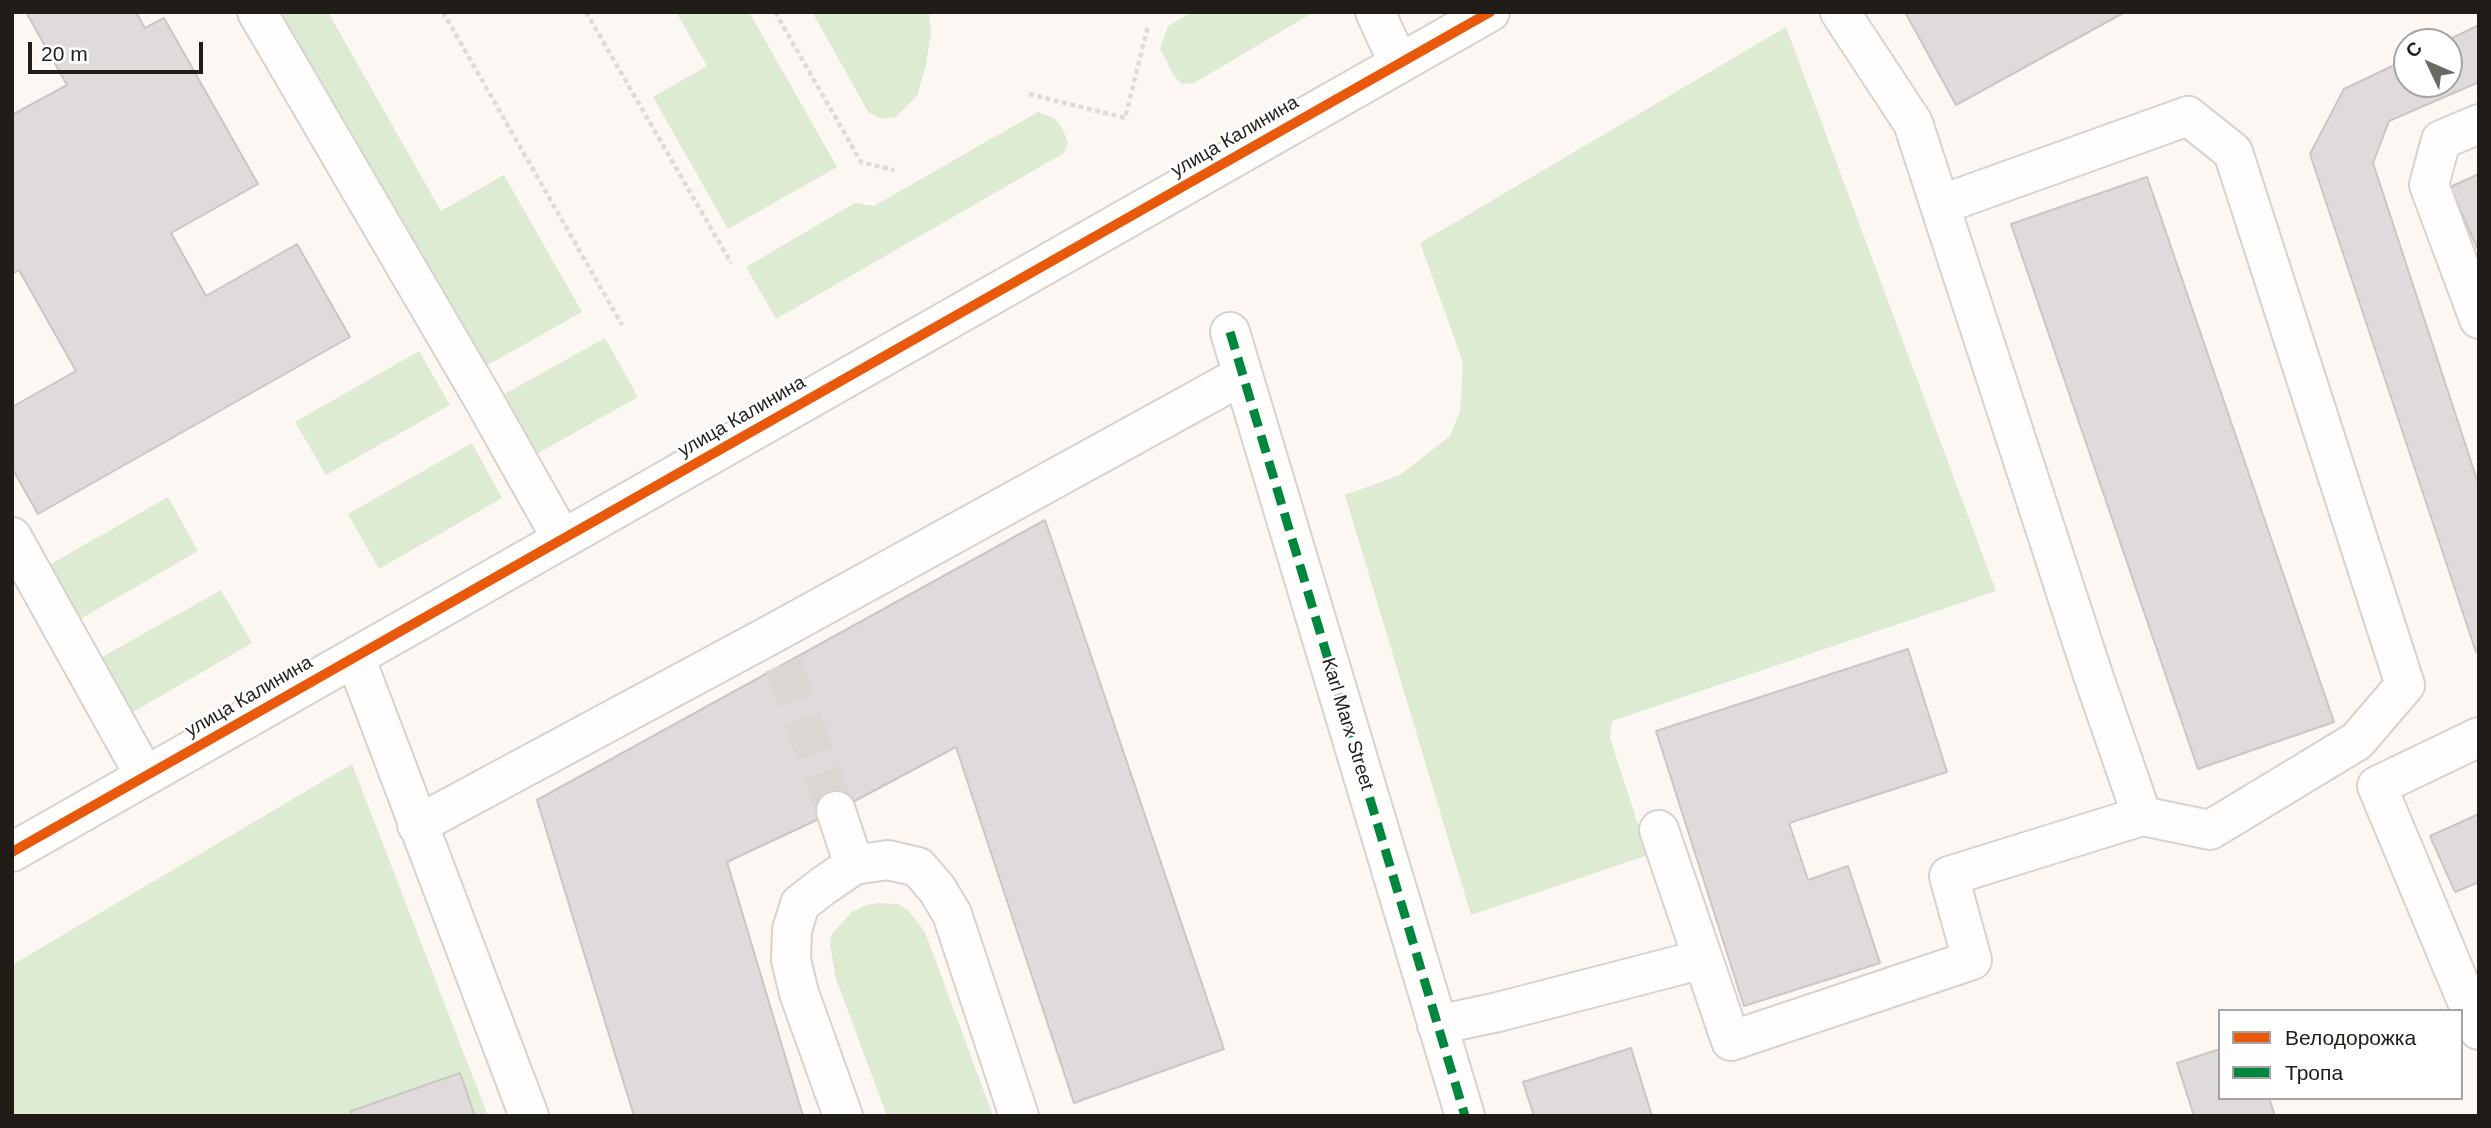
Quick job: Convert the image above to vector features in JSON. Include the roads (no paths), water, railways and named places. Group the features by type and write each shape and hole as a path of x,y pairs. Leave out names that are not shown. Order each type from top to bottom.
{"street":[{"path":"257,12 562,539"},
{"path":"1375,12 1399,64"},
{"name":"улица Калинина","path":"12,852 1490,12"},
{"path":"1840,12 1913,123 2093,676 2142,816"},
{"path":"1659,831 1731,1041 1972,960 1949,876 2142,816 2210,830 2357,741 2405,685 2233,152 2188,116 1940,205"},
{"path":"2479,124 2441,140 2429,185 2479,319"},
{"name":"Karl Marx Street","path":"1230,332 1465,1116"},
{"path":"417,825 778,650 1243,375"},
{"path":"12,537 145,776"},
{"path":"355,657 529,1116"},
{"path":"2479,737 2376,786 2479,1030"},
{"path":"836,811 854,865"},
{"path":"842,1116 799,993 791,960 792,930 800,904 854,865 888,860 918,867 937,889 952,914 1019,1116"},
{"path":"1437,1025 1703,960"}],"tunnel":[{"path":"783,665 836,811"}]}
